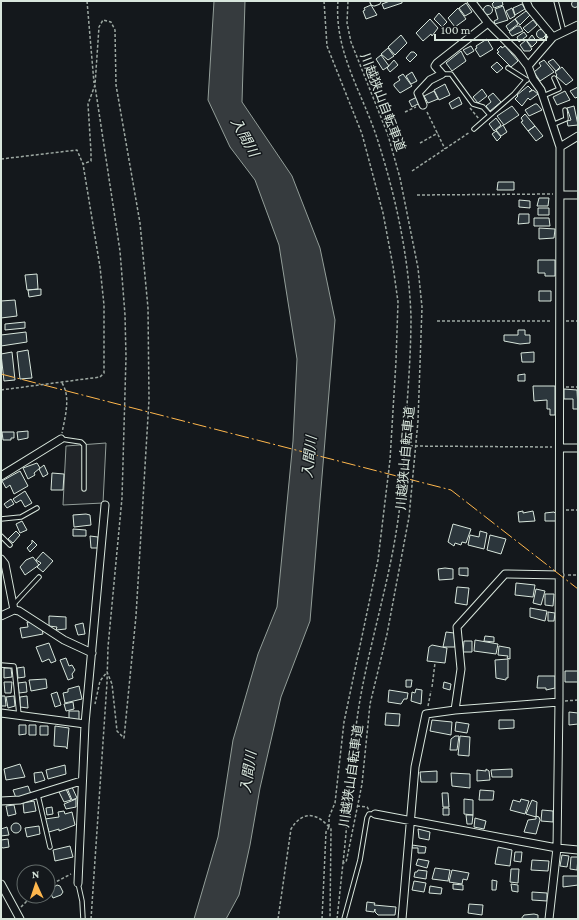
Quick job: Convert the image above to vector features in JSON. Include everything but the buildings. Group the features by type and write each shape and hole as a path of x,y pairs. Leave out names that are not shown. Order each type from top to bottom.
{"street":[{"path":"471,1 488,24 518,53 528,66 529,80 541,90 560,147 560,702 557,848 550,919"},
{"path":"526,1 529,8 553,37"},
{"path":"423,104 418,93 430,80 442,74 435,66 488,24"},
{"path":"528,66 553,37 578,24"},
{"path":"560,147 578,136"},
{"path":"560,195 578,195"},
{"path":"1,476 62,439"},
{"path":"560,448 578,448"},
{"path":"78,883 81,781 85,724 105,505"},
{"path":"1,559 5,564 13,608"},
{"path":"455,710 461,669 457,627 505,574 560,575"},
{"path":"13,608 64,640 92,653"},
{"path":"1,616 13,608"},
{"path":"402,919 412,821 415,767 426,714 455,710 560,702"},
{"path":"1,713 85,724"},
{"path":"1,801 20,800 81,781"},
{"path":"375,814 557,848 578,850"},
{"path":"1,884 19,916"}],"lane":[{"path":"556,1 564,32"},
{"path":"474,129 529,80 508,68"},
{"path":"442,74 451,74 473,104 483,107 490,115"},
{"path":"543,96 559,88 554,78"},
{"path":"552,125 566,119 565,110"},
{"path":"62,439 81,442 84,446 84,489"},
{"path":"1,519 21,517 37,508"},
{"path":"1,536 10,545"},
{"path":"13,608 39,577"},
{"path":"1,665 14,666 19,715"},
{"path":"38,795 50,847"},
{"path":"344,919 360,860 367,818 369,814 375,814"},
{"path":"78,883 82,901 83,919"}],"path":[{"path":"87,1 95,85 120,251 126,315 122,498 107,672 91,919"},
{"path":"324,1 327,46 362,134 383,213 398,302 390,460 378,560 344,722 335,803 329,818 329,827 331,829 330,919"},
{"path":"338,1 338,23 343,52 376,134 386,167 408,276 411,318 405,446 396,534 364,679 356,725 343,863"},
{"name":"川越狭山自転車道","path":"337,919 343,863 346,862 347,858 357,806 371,697 387,634 406,538 416,447 422,307 418,268 400,178 388,135 351,42 347,23 348,1"},
{"path":"83,164 90,160 92,152 88,104 95,85 99,27 103,20 111,22 115,30 116,85 140,223 148,308 149,400 137,608 124,738 117,730 112,684 107,672"},
{"path":"405,112 423,104 445,149"},
{"path":"466,104 481,122"},
{"path":"412,171 474,129"},
{"path":"420,143 438,133"},
{"path":"1,159 77,150 83,164 100,266 104,305 104,373 100,377 1,390"},
{"path":"417,195 560,195"},
{"path":"437,321 578,321"},
{"path":"62,383 66,390 67,396 62,439"},
{"path":"560,387 578,387"},
{"path":"405,446 560,448"},
{"path":"560,510 578,510"},
{"path":"560,575 578,575"},
{"path":"432,687 436,663"},
{"path":"94,708 100,681 107,672"},
{"path":"426,714 431,690"},
{"path":"560,702 578,700"},
{"path":"357,806 368,808"},
{"path":"278,919 291,829 296,821 305,816 313,815 329,827"},
{"path":"322,919 326,832 329,827"},
{"path":"56,882 79,870"},
{"path":"19,916 24,904"}],"shaded area":[{"path":"106,443 103,503 63,505 66,446"}],"water":[{"name":"入間川","path":"214,1 245,1 242,102 292,176 320,248 335,320 310,621 281,697 260,788 239,895 226,919 194,919 218,837 233,740 258,654 277,607 293,441 297,359 279,245 255,180 230,147 208,100"}],"power":[{"path":"1,374 451,490 578,589"}]}
